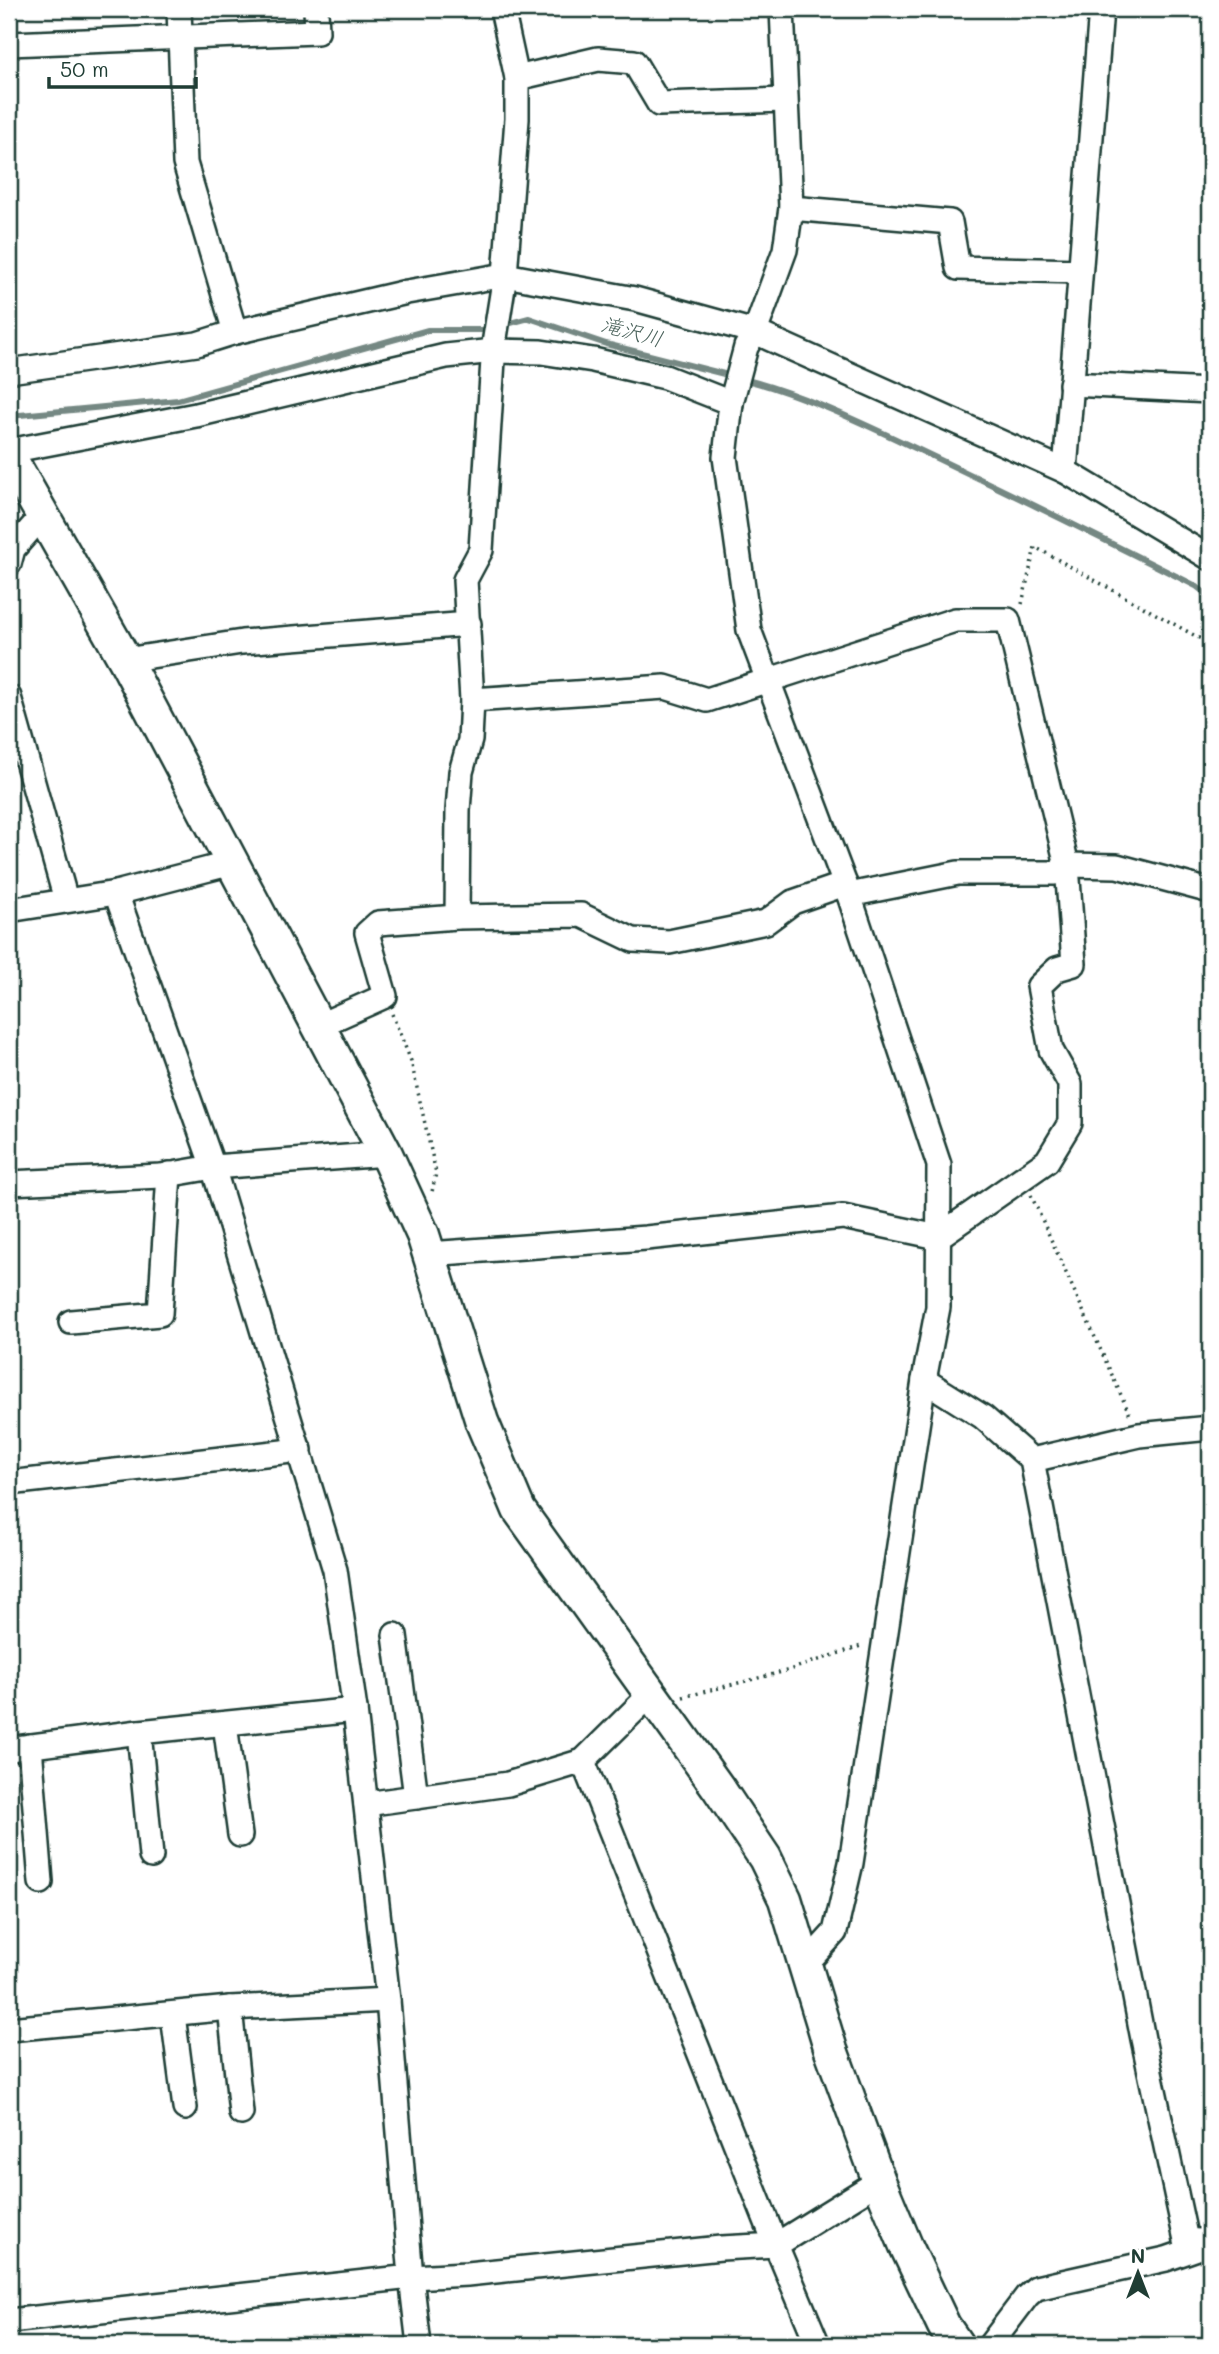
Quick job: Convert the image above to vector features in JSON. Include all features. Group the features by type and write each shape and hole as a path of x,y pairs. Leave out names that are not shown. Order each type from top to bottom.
{"street":[{"path":"179,9 185,163 235,332"},
{"path":"9,44 317,32 316,9"},
{"path":"457,917 458,810 461,772 470,740 472,700 465,580 481,550 494,348 505,275 517,119 517,78 502,9"},
{"path":"782,9 791,208 785,250 750,340 733,398 724,457 749,630 847,890 939,1165 938,1307 924,1381 851,1863 835,1932 806,1964"},
{"path":"1065,471 1101,9"},
{"path":"517,78 598,59 634,62 659,104 785,100"},
{"path":"791,208 950,222 958,268 1079,271"},
{"path":"9,371 197,344 235,332 436,286 505,275 635,299 750,340 1065,471 1210,558"},
{"path":"733,398 665,377 593,360 494,348 446,356 196,415 9,454 125,660 386,1154 424,1235 482,1422 519,1510 655,1698 765,1858 785,1899 831,2050 879,2181 944,2326 957,2345"},
{"path":"1071,384 1210,391"},
{"path":"9,564 13,549 42,516"},
{"path":"429,1254 646,1238 843,1217 938,1237 1047,1161 1070,1123 1070,1084 1051,1050 1039,986 1056,969 1074,964 1067,865 1008,620 955,620 707,700 665,687 472,700"},
{"path":"125,660 242,642 468,624"},
{"path":"9,697 66,900"},
{"path":"9,910 116,893 232,863"},
{"path":"318,1026 385,996 366,933 378,923 457,917 581,915 633,940 669,942 766,922 793,902 847,890 958,873 1055,873 1067,865 1117,866 1210,891"},
{"path":"116,893 213,1167 335,1570 355,1710 388,2000 419,2345"},
{"path":"9,1183 169,1174 213,1167 386,1154"},
{"path":"71,1322 160,1314 169,1174"},
{"path":"924,1381 983,1417 1032,1460 1143,2039 1186,2239 1210,2243"},
{"path":"1032,1460 1139,1435 1210,1428"},
{"path":"9,1483 300,1450"},
{"path":"395,1635 416,1797"},
{"path":"366,1804 508,1784 583,1761 655,1698"},
{"path":"41,1882 19,1747 355,1710"},
{"path":"225,1724 240,1835"},
{"path":"139,1732 151,1856"},
{"path":"583,1761 818,2345"},
{"path":"9,2029 230,2008 388,2000"},
{"path":"230,2008 241,2113"},
{"path":"173,2015 185,2108"},
{"path":"9,2321 411,2277 776,2245 879,2181"},
{"path":"990,2345 1027,2296 1037,2288 1166,2259 1210,2243"}],"path":[{"path":"1008,620 1020,613 1035,547 1210,644"},
{"path":"385,996 414,1074 436,1172 431,1198"},
{"path":"1023,1177 1139,1435"},
{"path":"655,1698 786,1671 886,1638"}],"waterway":[{"name":"滝沢川","path":"503,325 529,318 606,344 732,376"},
{"name":"滝沢川","path":"9,416 178,400 428,330 484,330 493,327"},
{"name":"滝沢川","path":"743,379 816,404 887,435 1196,586 1210,597"}]}
